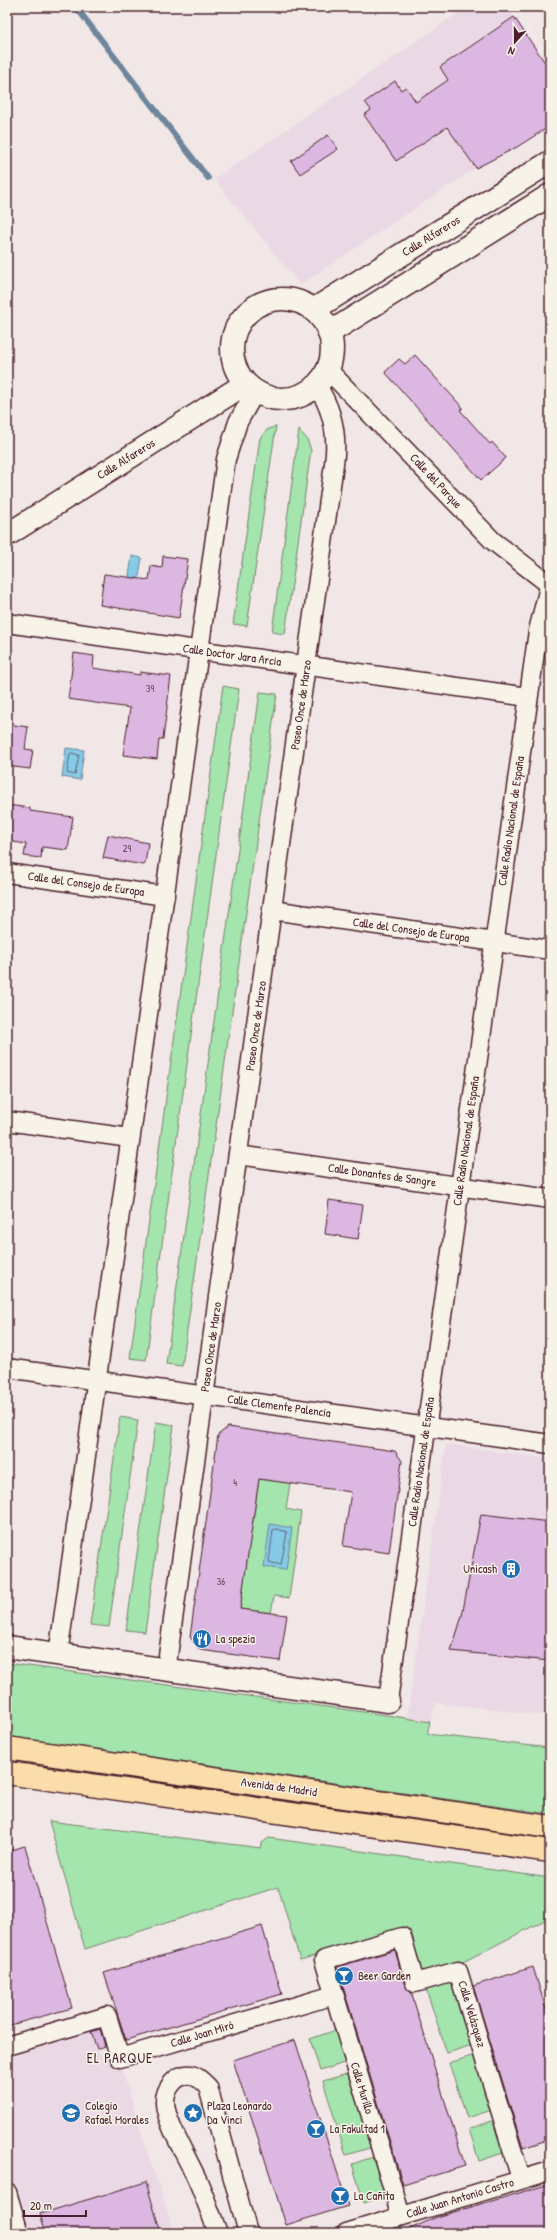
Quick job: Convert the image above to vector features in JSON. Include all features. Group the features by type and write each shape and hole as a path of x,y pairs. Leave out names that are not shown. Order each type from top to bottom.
{"main road":[{"name":"Avenida de Madrid","path":"7,1748 550,1827"},
{"path":"7,1773 550,1851"}],"street":[{"name":"Calle Alfareros","path":"313,310 550,162"},
{"path":"330,333 550,195"},
{"path":"278,299 293,300 313,310 323,320 330,333 332,352 323,378 301,396 283,400 264,397 250,388 234,364 231,349 236,328 245,315 264,302 278,299"},
{"name":"Calle del Parque","path":"323,378 493,541 550,584"},
{"name":"Paseo Once de Marzo","path":"166,1670 336,450 332,419 323,378"},
{"name":"Calle Alfareros","path":"7,535 250,388"},
{"path":"58,1655 226,459 250,388"},
{"name":"Calle Radio Nacional de España","path":"388,1701 528,697 541,615 550,584"},
{"name":"Calle Doctor Jara Arcia","path":"7,623 528,697"},
{"name":"Calle del Consejo de Europa","path":"7,874 165,896"},
{"name":"Calle del Consejo de Europa","path":"272,910 550,950"},
{"path":"7,1121 130,1138"},
{"name":"Calle Donantes de Sangre","path":"238,1155 550,1199"},
{"name":"Calle Clemente Palencia","path":"7,1368 550,1444"},
{"path":"7,1647 388,1701"},
{"name":"Calle Velázquez","path":"324,1960 402,1937 416,1983 458,1971 521,2179"},
{"name":"Calle Murillo","path":"324,1960 400,2216"},
{"name":"Calle Joan Miró","path":"7,2046 107,2016 120,2058 334,1995"},
{"path":"218,2233 197,2180 169,2119 164,2103 166,2092 171,2083 182,2076 190,2075 198,2078 208,2087 248,2233"},
{"name":"Calle Juan Antonio Castro","path":"346,2233 550,2170"},
{"path":"7,2192 19,2233"}],"shaded area":[{"path":"467,7 505,7 512,14 550,70 550,126 517,147 476,168 300,285 214,179"},
{"path":"446,1444 550,1459 550,1716 436,1703 430,1722 407,1719"},
{"name":"Colegio Rafael Morales","path":"90,2026 98,2052 121,2065 150,2161 175,2233 27,2233 7,2165 7,2053"}],"green space":[{"path":"276,426 247,626 233,624 260,438 267,430"},
{"path":"299,430 307,439 311,450 285,634 272,632"},
{"path":"223,686 239,689 146,1360 130,1358"},
{"path":"260,692 277,694 182,1366 166,1364"},
{"path":"120,1417 138,1420 109,1627 90,1625"},
{"path":"156,1422 174,1425 145,1632 126,1630"},
{"path":"259,1479 290,1483 286,1509 301,1512 289,1598 274,1596 271,1613 240,1609 248,1553 202,1547 205,1528 251,1534"},
{"path":"7,1663 393,1716 430,1722 427,1734 550,1748 550,1814 7,1736"},
{"path":"49,1821 261,1848 262,1843 269,1838 550,1878 546,1917 545,1920 463,1962 422,1974 408,1929 300,1960 278,1887 85,1949"},
{"path":"451,1977 473,2045 447,2053 425,1986"},
{"path":"336,2030 347,2062 320,2071 310,2039"},
{"path":"475,2055 492,2110 467,2118 449,2063"},
{"path":"350,2073 373,2147 346,2155 323,2081"},
{"path":"495,2120 506,2152 479,2161 469,2129"},
{"path":"376,2156 389,2195 364,2203 352,2164"}],"water":[{"path":"132,556 142,558 137,589 127,588"},
{"path":"66,748 84,750 80,780 62,777"},
{"path":"270,1524 292,1528 286,1570 264,1567"}],"building":[{"path":"514,17 550,70 550,126 517,147 476,168 447,127 396,161 364,115 371,110 365,102 395,81 401,90 406,87 416,102 448,80 440,67"},
{"path":"328,135 338,149 300,174 291,161"},
{"path":"415,355 463,408 460,410 490,444 492,442 506,458 481,480 385,372 399,359 405,364"},
{"path":"163,556 188,559 179,618 100,605 104,574 149,580 151,566 162,568"},
{"path":"74,653 94,656 93,668 140,675 140,672 171,676 163,739 159,739 157,759 123,755 130,708 68,699"},
{"path":"7,724 28,727 25,749 33,750 30,769 7,766"},
{"path":"7,805 30,808 30,811 73,817 68,850 42,847 41,858 24,856 26,844 7,841"},
{"path":"108,835 148,843 145,864 143,865 103,858"},
{"path":"329,1200 363,1205 358,1239 325,1234"},
{"path":"228,1427 395,1451 402,1461 389,1553 343,1546 351,1492 259,1479 240,1609 287,1615 280,1661 200,1650 190,1637 218,1435"},
{"name":"Unicash","path":"481,1514 550,1522 550,1661 451,1651 462,1616"},
{"path":"25,1846 72,2008 7,2026 7,1851"},
{"path":"262,1926 282,1994 126,2040 104,1973"},
{"path":"395,1950 405,1986 411,1992 465,2166 403,2185 337,1967"},
{"path":"533,1967 550,2022 550,2139 523,2148 473,1986"},
{"path":"100,2029 105,2046 97,2049 91,2032"},
{"path":"295,2040 348,2206 286,2225 233,2060"},
{"path":"146,2182 161,2233 46,2233 40,2214"},
{"path":"550,2184 550,2233 401,2233 437,2217"}],"waterway":[{"path":"76,7 208,178"}],"place":[{"name":"Unicash","path":"511,1569"},
{"name":"La spezia","path":"202,1639"},
{"name":"Beer Garden","path":"344,1976"},
{"name":"Colegio Rafael Morales","path":"71,2113"},
{"name":"Plaza Leonardo Da Vinci","path":"193,2113"},
{"name":"La Fakultad 1","path":"316,2129"},
{"name":"La Cañita","path":"340,2196"}],"district":[{"name":"EL PARQUE","path":"120,2058"}]}
